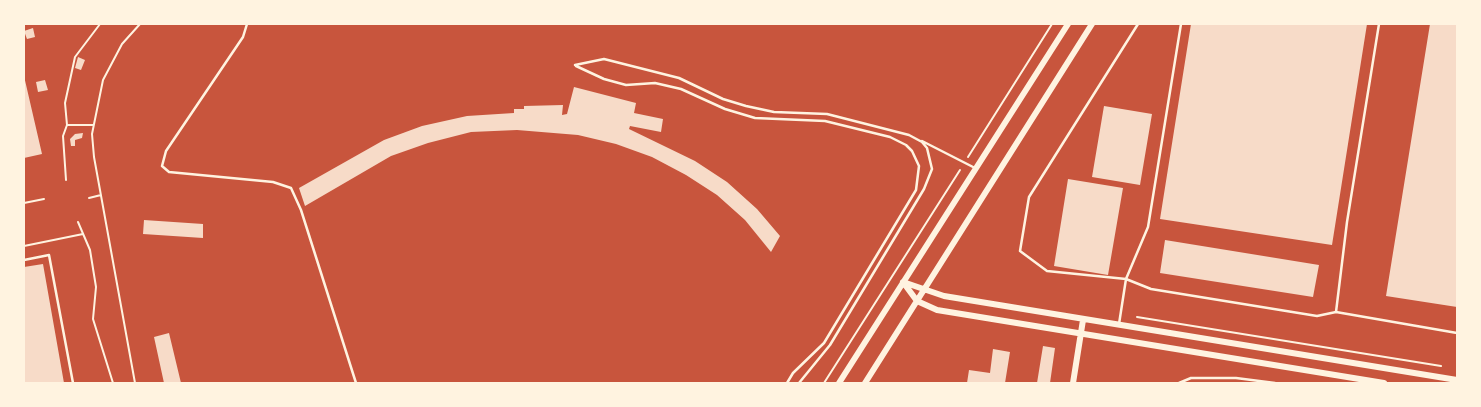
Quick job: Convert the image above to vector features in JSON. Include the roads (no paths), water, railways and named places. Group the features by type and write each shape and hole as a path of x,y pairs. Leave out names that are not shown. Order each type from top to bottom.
{"street":[{"path":"839,383 1068,24"},
{"path":"865,383 1092,24"},
{"path":"903,282 926,288 944,296 1457,380"},
{"path":"903,282 917,301 937,310 1384,383"},
{"path":"1073,383 1083,320"}],"lane":[{"path":"247,24 243,37 166,151 162,166 169,172 273,182 291,188 301,210 356,383"},
{"path":"1138,24 1029,197 1020,251 1047,271 1126,279 1151,289 1317,316 1336,312 1457,333"},
{"path":"1118,325 1126,279 1148,227 1181,24"},
{"path":"1336,312 1346,222 1379,24"},
{"path":"787,383 793,373 824,343 916,190 920,166 912,151 906,145 890,137 825,121 755,118 725,109 681,89 655,83 626,85 604,80 575,66 604,59 679,78 746,106 785,113 827,114 916,138 976,169"},
{"path":"799,383 830,345 929,178 932,169 930,154 922,142 916,138"},
{"path":"24,260 49,255 73,383"},
{"path":"1179,383 1191,378 1236,378 1275,383"}]}
